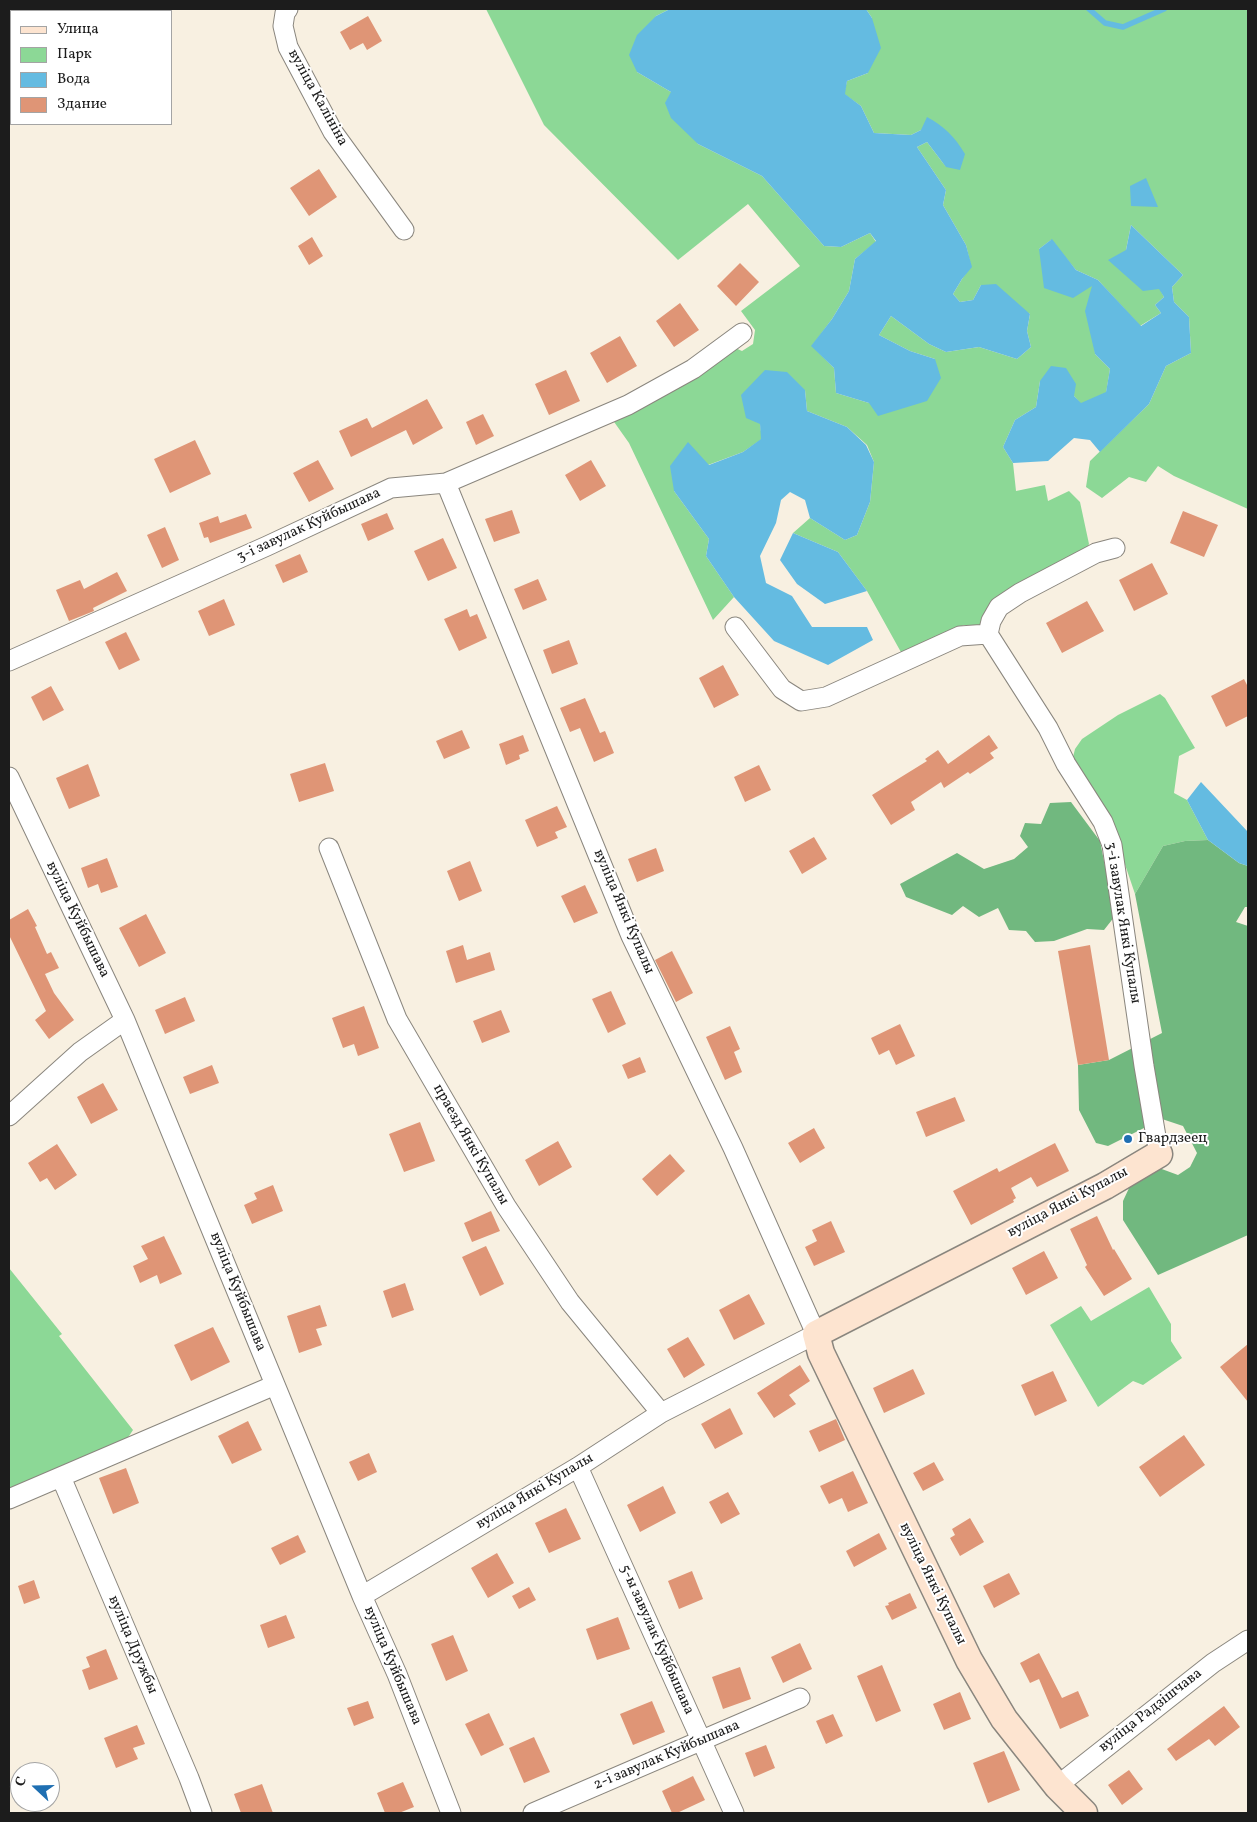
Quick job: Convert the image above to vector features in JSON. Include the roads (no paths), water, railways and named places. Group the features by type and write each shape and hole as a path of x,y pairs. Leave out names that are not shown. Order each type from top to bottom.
{"street":[{"name":"вуліца Калініна","path":"288,9 285,13 283,26 288,47 334,132 404,230"},
{"name":"3-і завулак Куйбышава","path":"9,661 267,546 391,488 446,483 628,405 693,369 742,333"},
{"name":"вуліца Янкі Купалы","path":"446,483 632,936 733,1148 816,1334 820,1353 969,1660 1004,1719 1056,1786 1084,1813"},
{"path":"735,627 782,689 801,701 826,697 960,636 988,634 991,621 999,607 1020,593 1096,553 1115,548"},
{"name":"3-і завулак Янкі Купалы","path":"988,634 1048,728 1066,764 1103,822 1112,845 1144,1066 1159,1154"},
{"name":"вуліца Куйбышава","path":"9,778 125,1020 362,1596 397,1674 451,1813"},
{"name":"праезд Янкі Купалы","path":"329,848 397,1019 501,1197 570,1302 661,1413"},
{"path":"9,1116 80,1052 125,1020"},
{"name":"вуліца Янкі Купалы","path":"362,1596 578,1467 661,1413 1105,1186 1159,1154"},
{"path":"9,1499 275,1385"},
{"name":"5-ы завулак Куйбышава","path":"578,1467 734,1813"},
{"name":"вуліца Дружбы","path":"61,1477 189,1778 202,1813"},
{"name":"вуліца Радзішчава","path":"1056,1786 1213,1663 1248,1640"},
{"name":"2-і завулак Куйбышава","path":"533,1813 800,1698"}],"water":[{"path":"670,9 866,9 872,18 881,48 868,73 847,81 845,94 861,106 874,133 911,135 921,130 927,117 949,132 957,142 965,154 960,170 946,167 927,142 917,147 946,190 943,205 966,245 972,267 953,294 960,302 973,300 981,285 996,284 1030,314 1027,331 1031,347 1017,359 979,347 946,352 929,344 891,316 879,335 910,351 935,359 941,378 927,401 878,416 869,403 836,393 834,368 811,346 832,319 849,291 855,259 876,241 870,233 841,247 824,246 762,176 698,144 671,118 665,103 671,92 637,72 629,55 637,35 656,16"},
{"path":"1146,178 1158,207 1131,206 1130,186"},
{"path":"1131,225 1183,275 1172,287 1174,302 1189,317 1191,353 1166,366 1149,404 1100,452 1090,440 1074,438 1048,461 1013,463 1003,447 1015,420 1036,407 1040,381 1051,366 1066,368 1076,384 1074,396 1081,403 1106,392 1110,369 1095,354 1085,311 1092,286 1073,298 1044,288 1039,249 1052,239 1076,270 1098,280 1141,326 1161,313 1155,305 1164,297 1159,289 1143,291 1108,260 1126,250"},
{"path":"765,370 787,372 805,390 807,411 847,427 866,445 874,462 870,502 857,535 845,540 810,518 805,500 790,492 781,500 776,523 760,556 766,583 792,596 812,627 867,627 873,640 828,665 774,641 734,597 706,556 709,539 674,491 670,466 688,442 709,465 743,452 761,439 760,424 746,418 741,395"},
{"path":"793,533 838,552 867,591 825,604 797,584 780,560"},
{"path":"1201,782 1248,832 1248,866 1239,863 1208,840 1187,800"}],"waterway":[{"path":"1089,9 1105,23 1123,27 1164,9"}],"place":[{"name":"Гвардзеец","path":"1128,1139"}]}
